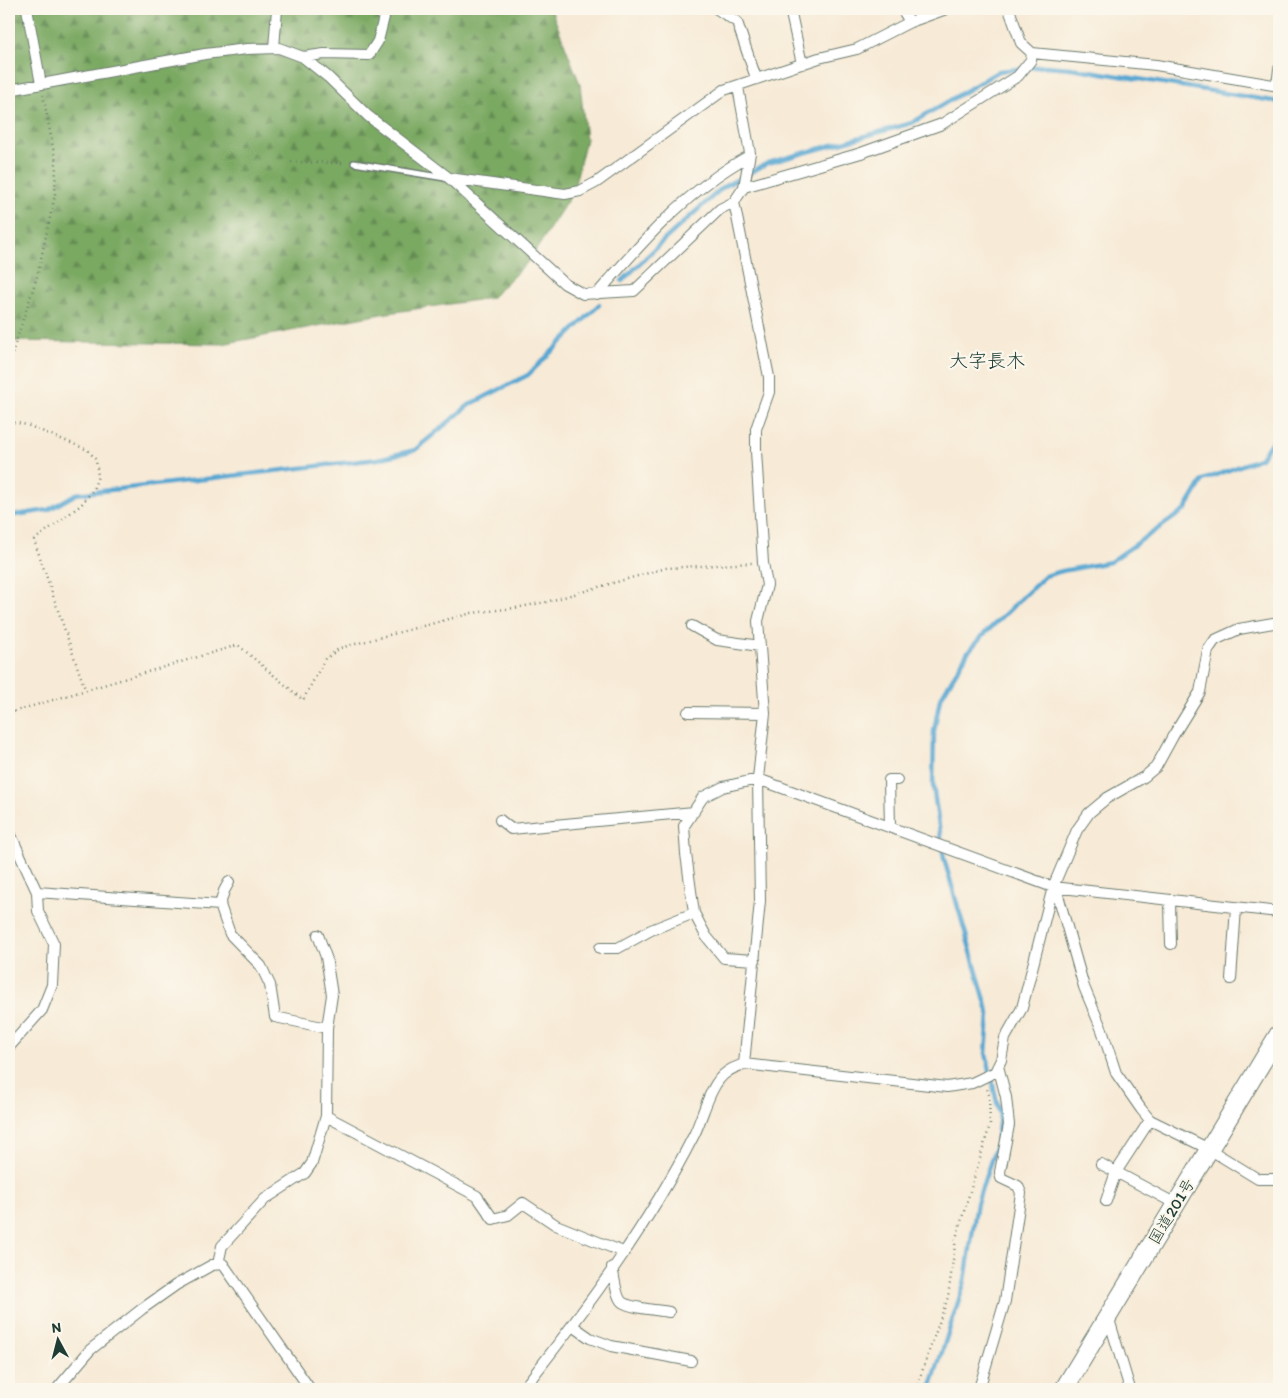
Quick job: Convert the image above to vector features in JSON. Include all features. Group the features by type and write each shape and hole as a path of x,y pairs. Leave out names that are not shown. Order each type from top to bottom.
{"highway":[{"name":"国道201号","path":"1064,1389 1209,1149 1274,1057 1279,1034"}],"street":[{"path":"27,9 41,84"},
{"path":"274,48 277,9"},
{"path":"303,57 324,54 369,55 378,41 386,9"},
{"path":"717,9 736,22"},
{"path":"728,9 736,22"},
{"path":"733,9 756,78"},
{"path":"790,9 802,64"},
{"path":"902,9 910,22"},
{"path":"449,178 565,194 580,191 597,182 724,90 738,87 756,78 857,49 910,22 946,9"},
{"path":"1007,9 1021,43 1031,56 1156,64 1278,86 1279,69"},
{"path":"9,90 205,54 247,49 279,48 303,57 328,77 368,116 449,178 565,284 583,294 597,294 634,291 720,209 734,202 744,186 749,160 738,87"},
{"path":"744,186 861,153 942,124 1018,76 1031,56"},
{"path":"597,294 644,240 710,180 749,160"},
{"path":"734,202 769,377 770,392 756,429 763,563 767,585 758,621 765,714 758,778 760,902 744,1064"},
{"path":"980,1389 1005,1301 1021,1193 1018,1186 1001,1178 1000,1172 1009,1126 1006,1096 997,1069 1005,1038 1022,1008 1054,888 1077,830 1089,813 1107,798 1144,777 1156,767 1172,736 1200,692 1208,650 1215,640 1239,628 1279,622"},
{"path":"692,626 717,640 760,646"},
{"path":"688,712 765,714"},
{"path":"754,960 724,958 706,936 694,913 684,826 703,797 723,787 758,778 1054,888 1279,912"},
{"path":"890,827 889,780 897,780"},
{"path":"500,820 511,829 694,812"},
{"path":"9,831 37,892 38,911 54,944 52,985 42,1010 9,1046"},
{"path":"229,882 224,890 220,905 230,934 261,966 270,985 276,1017 327,1028"},
{"path":"1054,888 1084,987 1102,1030 1116,1073 1150,1120 1209,1149 1258,1179 1279,1180"},
{"path":"37,892 220,905"},
{"path":"1170,900 1171,944"},
{"path":"1231,979 1236,908"},
{"path":"600,948 618,948 651,930 694,913"},
{"path":"218,1264 222,1246 265,1199 305,1173 312,1163 326,1116 327,1028 332,995 326,957 318,935"},
{"path":"523,1389 573,1326 659,1199 694,1133 718,1081 727,1072 744,1064 947,1087 972,1084 997,1069"},
{"path":"326,1116 477,1196 493,1219 508,1215 523,1203 556,1225 623,1252"},
{"path":"1106,1201 1116,1172 1150,1120"},
{"path":"1101,1164 1176,1204"},
{"path":"57,1389 90,1350 142,1309 176,1285 218,1264 223,1264 310,1389"},
{"path":"612,1268 621,1301 631,1305 669,1312"},
{"path":"1108,1315 1130,1389"},
{"path":"573,1326 590,1338 611,1346 691,1361"}],"lane":[{"path":"354,163 449,178"}],"path":[{"path":"9,362 37,277 55,196 56,163 41,84"},
{"path":"291,162 354,163"},
{"path":"9,420 88,450 96,460 98,476 93,490 81,505 34,540 85,689"},
{"path":"9,713 238,644 303,700 326,659 340,648 472,613 546,602 666,568 763,563"},
{"path":"916,1389 948,1297 956,1238 990,1125 989,1094 983,1079"}],"green space":[{"path":"9,9 551,9 580,84 586,139 573,192 529,261 491,298 381,314 222,344 9,341"}],"waterway":[{"path":"622,281 723,187 768,163 912,123 999,71 1046,66 1071,68 1279,102"},
{"path":"9,516 48,510 76,494 378,459 415,450 469,405 528,375 599,305"},
{"path":"930,1389 965,1281 977,1203 996,1145 1000,1116 986,1053 989,1014 944,859 933,786 934,731 940,699 968,652 981,637 1045,576 1110,562 1185,510 1203,480 1261,458 1279,430"}],"district":[{"name":"大字長木","path":"987,360"}]}
